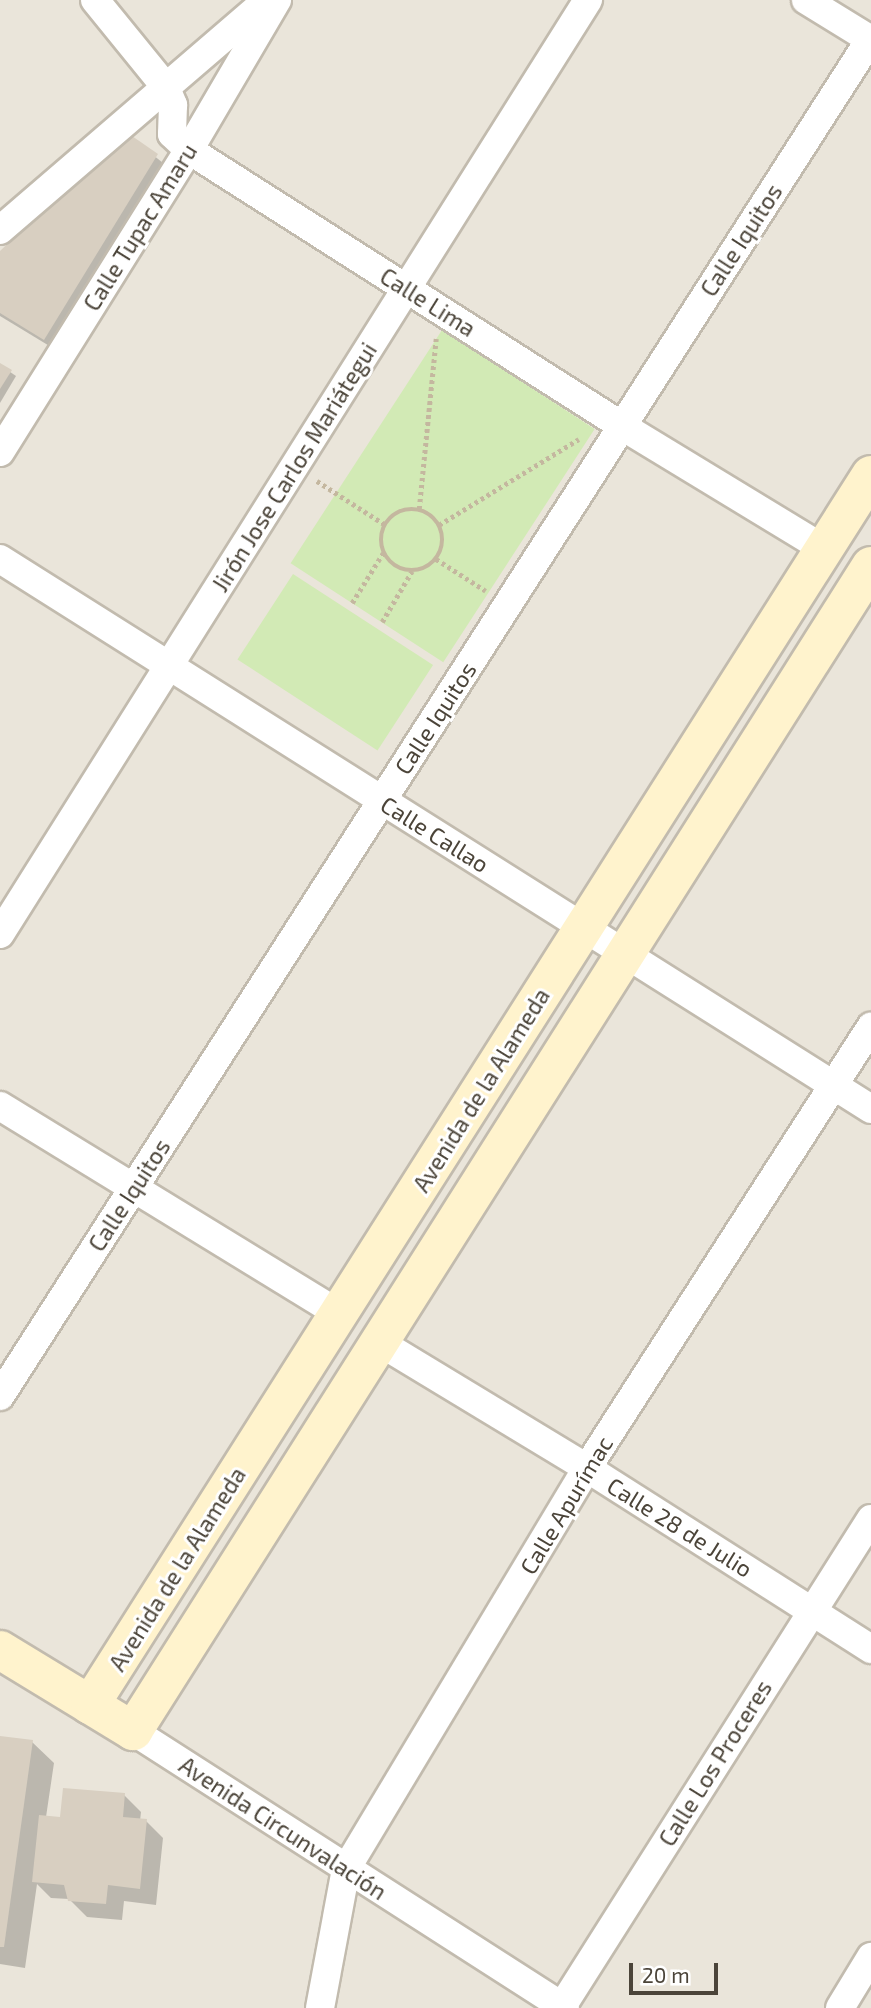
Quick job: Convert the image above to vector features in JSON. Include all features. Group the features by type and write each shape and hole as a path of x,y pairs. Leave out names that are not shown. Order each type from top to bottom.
{"street":[{"name":"Calle Lima","path":"94,0 165,86 173,104 172,134 189,150 616,422 824,549"},
{"path":"0,230 267,0"},
{"name":"Calle Tupac Amaru","path":"0,452 189,150 277,0"},
{"name":"Jirón Jose Carlos Mariátegui","path":"0,933 588,0"},
{"path":"810,1 870,40"},
{"name":"Calle Iquitos","path":"0,1396 508,604 616,422 870,40"},
{"name":"Avenida de la Alameda","path":"90,1705 871,475"},
{"name":"Calle Callao","path":"0,559 871,1109"},
{"path":"133,1731 871,567"},
{"name":"Calle Apurímac","path":"320,2008 346,1869 587,1468 871,1027"},
{"path":"0,1106 132,1190 339,1314"},
{"name":"Calle 28 de Julio","path":"379,1342 587,1468 871,1650"},
{"name":"Calle Los Proceres","path":"562,2007 871,1519"},
{"name":"Avenida Circunvalación","path":"0,1650 133,1731 562,2007"},
{"path":"840,2008 871,1958"}],"path":[{"path":"419,509 439,310"},
{"path":"439,525 616,422"},
{"path":"294,467 384,524"},
{"path":"419,509 427,512 439,525 443,543 436,559 421,570 412,571 395,566 383,553 380,544 384,524 399,511 419,509"},
{"path":"352,603 383,553"},
{"path":"436,559 508,604"},
{"path":"382,622 412,571"}],"shaded area":[{"path":"0,0 871,0 871,2008 0,2008"}],"green space":[{"path":"442,330 595,429 443,662 291,563"},
{"path":"293,574 433,665 378,750 237,660"}],"building":[{"path":"121,136 132,136 158,154 44,340 0,313 0,251"},
{"path":"0,363 12,370 0,389"},
{"path":"0,1736 33,1740 4,1947 0,1947"},
{"path":"63,1788 125,1793 123,1817 147,1819 140,1889 108,1885 106,1904 68,1901 64,1885 32,1882 39,1815 60,1817"}]}
